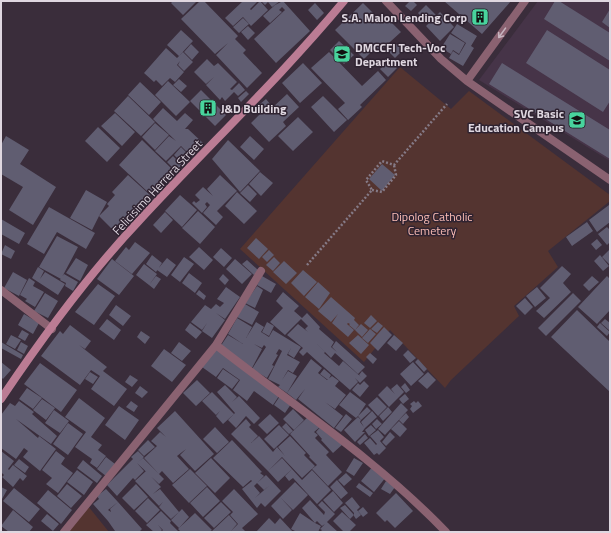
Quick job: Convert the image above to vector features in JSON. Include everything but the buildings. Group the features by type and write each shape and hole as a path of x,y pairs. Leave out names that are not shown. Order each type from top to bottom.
{"street":[{"name":"Felicisimo Herrera Street","path":"1,400 76,296 137,223 283,71 344,1"},
{"path":"386,1 442,59 467,81 610,180"},
{"path":"467,81 525,1"},
{"path":"64,532 216,345 261,271"},
{"path":"1,290 52,329"},
{"path":"216,345 270,387 355,448 400,487 446,532"}],"path":[{"path":"394,165 447,104"},
{"path":"382,161 394,165 396,175 382,192 372,190 366,180 382,161"},
{"path":"307,265 372,190"}],"shaded area":[{"name":"SVC Basic Education Campus","path":"538,1 610,1 610,161 479,80"}],"green space":[{"name":"Dipolog Catholic Cemetery","path":"400,67 451,109 469,91 610,195 610,201 548,251 558,267 514,306 519,316 451,380 445,388 390,330 364,362 240,249"},
{"path":"88,506 109,532 66,532"}],"place":[{"name":"S.A. Malon Lending Corp","path":"480,17"},
{"name":"DMCCFI Tech-Voc Department","path":"342,54"},
{"name":"J&D Building","path":"208,108"},
{"name":"SVC Basic Education Campus","path":"577,120"}]}
